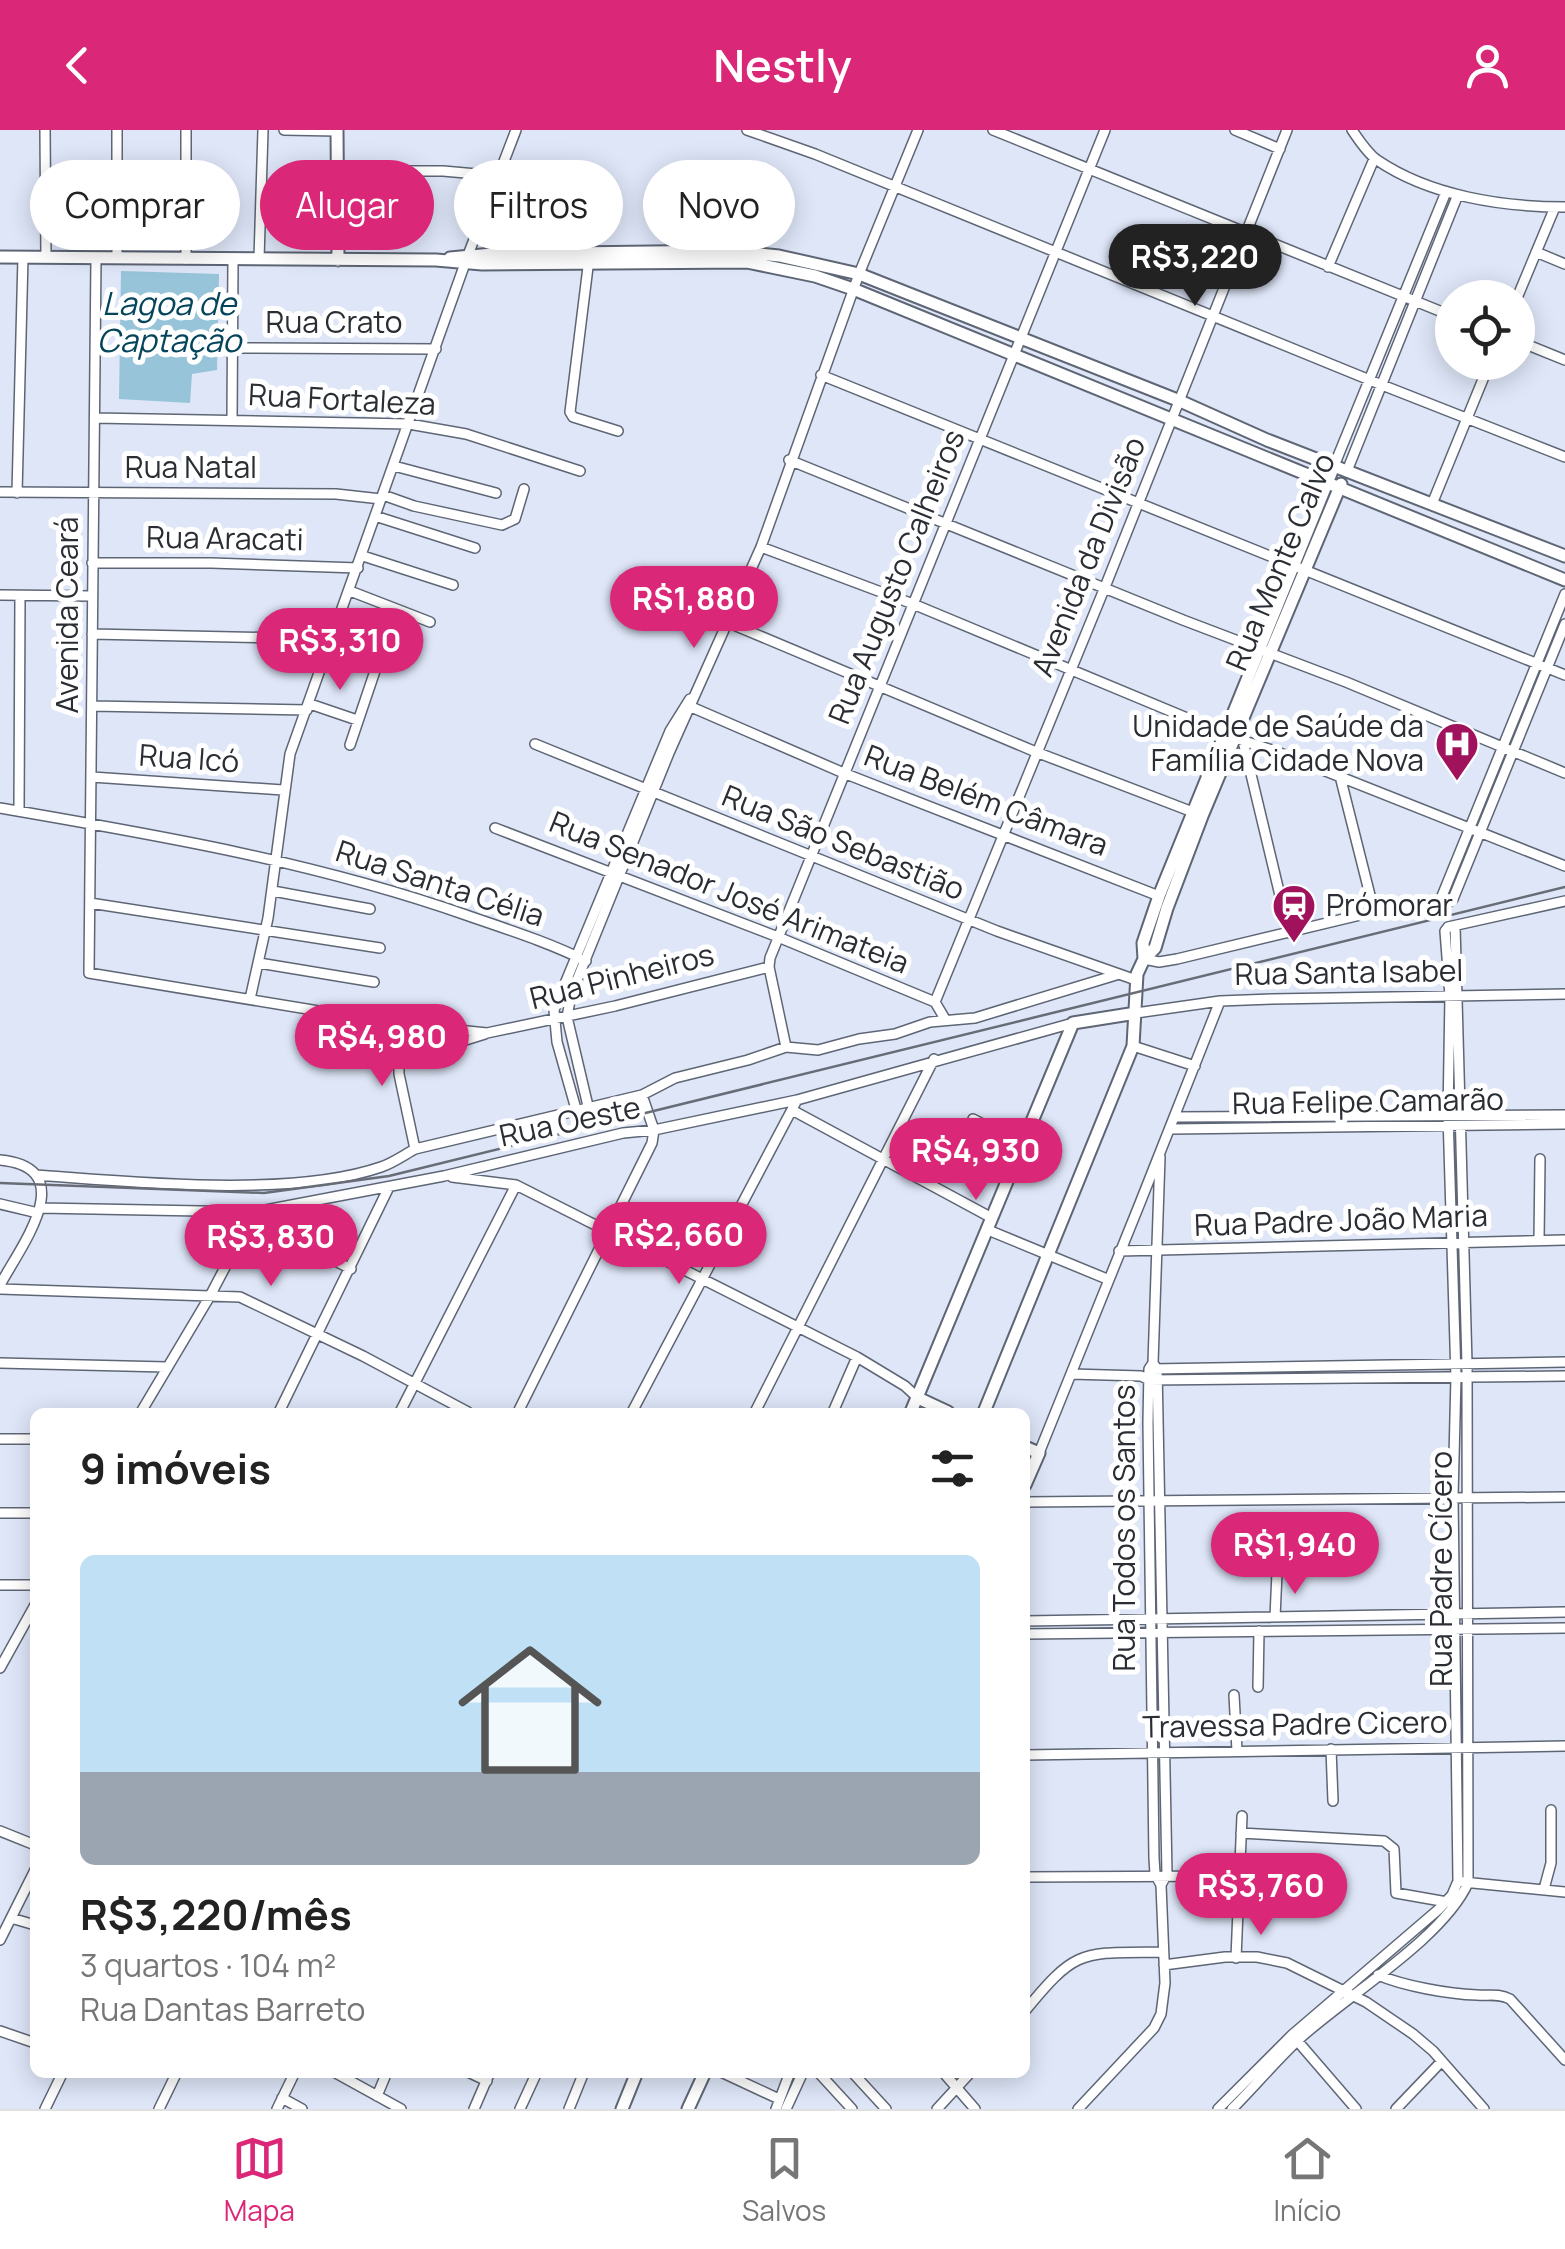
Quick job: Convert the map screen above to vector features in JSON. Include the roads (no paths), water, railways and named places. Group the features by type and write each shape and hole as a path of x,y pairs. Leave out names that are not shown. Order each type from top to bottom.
{"main road":[{"path":"337,130 338,160"},
{"path":"338,250 338,260"},
{"path":"0,257 436,260 753,252 859,274 1565,556"},
{"path":"590,257 760,264 815,276 1565,580"},
{"name":"Rua Monte Calvo","path":"1144,959 1143,943 1159,896 1234,738 1265,650 1341,468"},
{"name":"Rua Monte Calvo","path":"1144,959 1156,948 1198,814"},
{"path":"986,1408 1133,1046 1136,980 1144,959"},
{"name":"Rua Oeste","path":"1074,1023 1136,1013"},
{"path":"913,1408 1074,1023"},
{"path":"918,1398 939,1408"},
{"path":"1030,1449 1038,1453 1030,1473"},
{"path":"622,2109 635,2078"},
{"path":"688,2109 702,2078"}],"street":[{"path":"46,130 46,258"},
{"path":"116,130 117,258"},
{"path":"186,130 186,258"},
{"path":"259,259 262,130"},
{"path":"284,130 337,130"},
{"path":"505,160 516,130"},
{"path":"747,130 1565,456"},
{"path":"576,1109 553,1021 557,999 581,958 688,705 729,623 859,274 918,130"},
{"path":"993,130 1435,309"},
{"name":"Rua Augusto Calheiros","path":"768,967 1105,130"},
{"path":"1234,130 1280,149"},
{"name":"Avenida da Divisão","path":"940,1011 970,920 1036,752 1287,130"},
{"path":"1352,130 1374,159 1446,192 1560,207 1524,280"},
{"path":"1328,267 1374,159"},
{"name":"Rua Monte Calvo","path":"1341,468 1370,380 1446,192"},
{"name":"Rua Monte Calvo","path":"1341,468 1382,386 1457,196"},
{"path":"250,999 273,891 290,754 470,250"},
{"path":"1536,252 1565,264"},
{"path":"18,492 23,257"},
{"path":"590,257 570,412 574,417 618,431"},
{"name":"Avenida Ceará","path":"89,973 96,258"},
{"path":"232,259 232,420"},
{"name":"Rua Crato","path":"232,348 436,349"},
{"path":"1535,348 1565,360"},
{"path":"822,375 1565,675"},
{"path":"1432,504 1483,380"},
{"name":"Rua Fortaleza","path":"95,418 409,424 466,434 580,470"},
{"path":"789,460 1565,773"},
{"path":"394,466 496,492"},
{"name":"Rua Natal","path":"0,492 382,497 502,525 515,518 524,489"},
{"path":"375,516 475,548"},
{"path":"760,547 913,604 1234,738 1565,866"},
{"path":"363,556 453,585"},
{"name":"Rua Aracati","path":"92,564 358,568"},
{"path":"350,591 430,622"},
{"path":"1508,750 1535,663 1565,594"},
{"path":"0,596 92,596"},
{"path":"19,811 20,596"},
{"path":"729,623 1036,752 1198,814"},
{"path":"1440,900 1565,624"},
{"path":"92,634 332,639"},
{"path":"350,745 377,665"},
{"name":"Rua Belém Câmara","path":"688,705 846,774 1159,896"},
{"path":"92,706 308,707 357,720"},
{"path":"1234,738 1289,933"},
{"name":"Rua São Sebastião","path":"536,744 970,920 1136,980"},
{"name":"Rua Icó","path":"92,778 283,790"},
{"path":"1341,780 1374,911"},
{"name":"Rua Santa Célia","path":"0,808 277,860 365,881 581,958"},
{"name":"Rua Senador José Arimateia","path":"495,828 778,937 940,1011"},
{"path":"1144,959 1178,959 1374,911 1440,900 1446,904 1453,900 1474,831"},
{"path":"273,891 370,908"},
{"path":"1456,926 1565,901"},
{"path":"90,903 380,948"},
{"name":"Rua Padre Cícero","path":"1225,2108 1295,2038 1348,1995 1447,1902 1463,1882 1456,1747 1453,1497 1462,1377 1468,1364 1458,1243 1448,1121 1455,995 1456,926 1446,927 1445,931 1455,995 1462,1121 1458,1243 1456,1364 1462,1377 1468,1614 1463,1882 1460,1900 1446,1915 1378,1976 1348,1995"},
{"path":"581,958 567,1018 588,1106"},
{"path":"258,963 374,982"},
{"path":"768,967 786,1047"},
{"name":"Rua Pinheiros","path":"398,1061 487,1034 768,967"},
{"name":"Rua Pinheiros","path":"89,973 398,1024 487,1034"},
{"name":"Rua Oeste","path":"0,1160 29,1167 37,1175 228,1184 319,1180 383,1166 415,1149 642,1096 675,1078 726,1067 786,1047 826,1049 859,1038 896,1034 940,1011 975,1018 1116,975"},
{"name":"Rua Santa Isabel","path":"1136,1013 1220,1001 1565,994"},
{"path":"1038,1453 1220,1001"},
{"name":"Rua Oeste","path":"0,1204 39,1210 252,1215 623,1134 794,1105 934,1060 1074,1023"},
{"path":"398,1024 398,1061 415,1149"},
{"path":"1133,1046 1195,1066"},
{"path":"756,1408 934,1060"},
{"path":"520,1408 652,1143 654,1130 642,1096"},
{"path":"634,1408 794,1105 990,1224 1048,1256 1107,1279"},
{"name":"Rua Felipe Camarão","path":"1462,1121 1565,1114"},
{"name":"Rua Felipe Camarão","path":"1175,1117 1565,1124"},
{"path":"973,1118 1023,1145"},
{"name":"Rua Felipe Camarão","path":"1170,1129 1448,1121"},
{"name":"Rua Todos os Santos","path":"1155,1874 1152,1753 1156,1632 1163,1618 1151,1373 1160,1157"},
{"path":"1540,1159 1540,1240"},
{"path":"502,1182 504,1161"},
{"path":"37,1175 43,1197 39,1210 0,1287 228,1295 250,1300 461,1408"},
{"path":"444,1176 516,1185 800,1327 905,1386 918,1398"},
{"path":"402,1408 516,1185"},
{"path":"281,1408 388,1187"},
{"path":"143,1408 210,1296 252,1215 350,1268"},
{"name":"Rua Padre João Maria","path":"1119,1251 1565,1240"},
{"path":"836,1408 856,1357"},
{"path":"1071,1374 1565,1362"},
{"path":"0,1363 166,1367"},
{"path":"1317,1366 1318,1378"},
{"path":"1151,1373 1318,1378 1565,1376"},
{"path":"0,1438 30,1439"},
{"path":"1030,1502 1565,1497"},
{"name":"Rua Todos os Santos","path":"1155,1502 1151,1619 1156,1632 1164,1752 1167,1874"},
{"path":"0,1513 30,1513"},
{"path":"1275,1617 1277,1573"},
{"path":"0,1585 30,1585"},
{"path":"1030,1620 1565,1612"},
{"path":"2,1662 30,1614"},
{"path":"1300,1616 1301,1630"},
{"path":"1030,1634 1565,1627"},
{"path":"1258,1687 1259,1631"},
{"path":"1234,1696 1238,1751"},
{"name":"Travessa Padre Cicero","path":"1030,1755 1565,1746"},
{"path":"1332,1749 1333,1801"},
{"path":"1544,1888 1551,1862 1551,1810"},
{"path":"1236,1958 1242,1816"},
{"path":"0,1831 30,1844"},
{"path":"1241,1833 1384,1841 1394,1849 1396,1893 1447,1902"},
{"path":"1078,2109 1154,2028 1163,2004 1161,1885 1155,1874"},
{"path":"1161,1885 1167,1874"},
{"path":"1030,1878 1240,1876"},
{"path":"0,1939 30,1880"},
{"path":"1463,1882 1565,1892"},
{"path":"11,1918 30,1924"},
{"path":"1030,2005 1072,1960 1108,1953 1163,1952"},
{"path":"1164,1965 1206,1958 1272,1958 1287,1963 1366,2002 1413,2034 1484,2109"},
{"path":"1378,1976 1469,1994 1503,1995 1565,2060"},
{"path":"0,2031 30,2042"},
{"path":"1295,2038 1356,2109"},
{"path":"1396,2109 1442,2061"},
{"path":"45,2109 61,2078"},
{"path":"159,2109 174,2078"},
{"path":"277,2109 292,2078"},
{"path":"345,2078 398,2108"},
{"path":"377,2096 384,2078"},
{"path":"474,2109 488,2078"},
{"path":"520,2109 534,2078"},
{"path":"569,2109 582,2078"},
{"path":"732,2078 778,2104 788,2078"},
{"path":"786,2109 800,2078"},
{"path":"824,2078 852,2109"},
{"path":"858,2078 886,2109"},
{"path":"948,2078 974,2109"},
{"path":"938,2109 966,2078"},
{"path":"282,2098 302,2109"},
{"path":"1467,2109 1476,2099"}],"water":[{"name":"Lagoa de Captação","path":"121,271 219,274 217,370 192,374 190,403 119,399"}],"tram line":[{"path":"0,1183 264,1193 389,1176 1565,887"}],"place":[{"name":"Unidade de Saúde da Família Cidade Nova","path":"1457,782"},
{"name":"Prómorar","path":"1294,944"}]}
